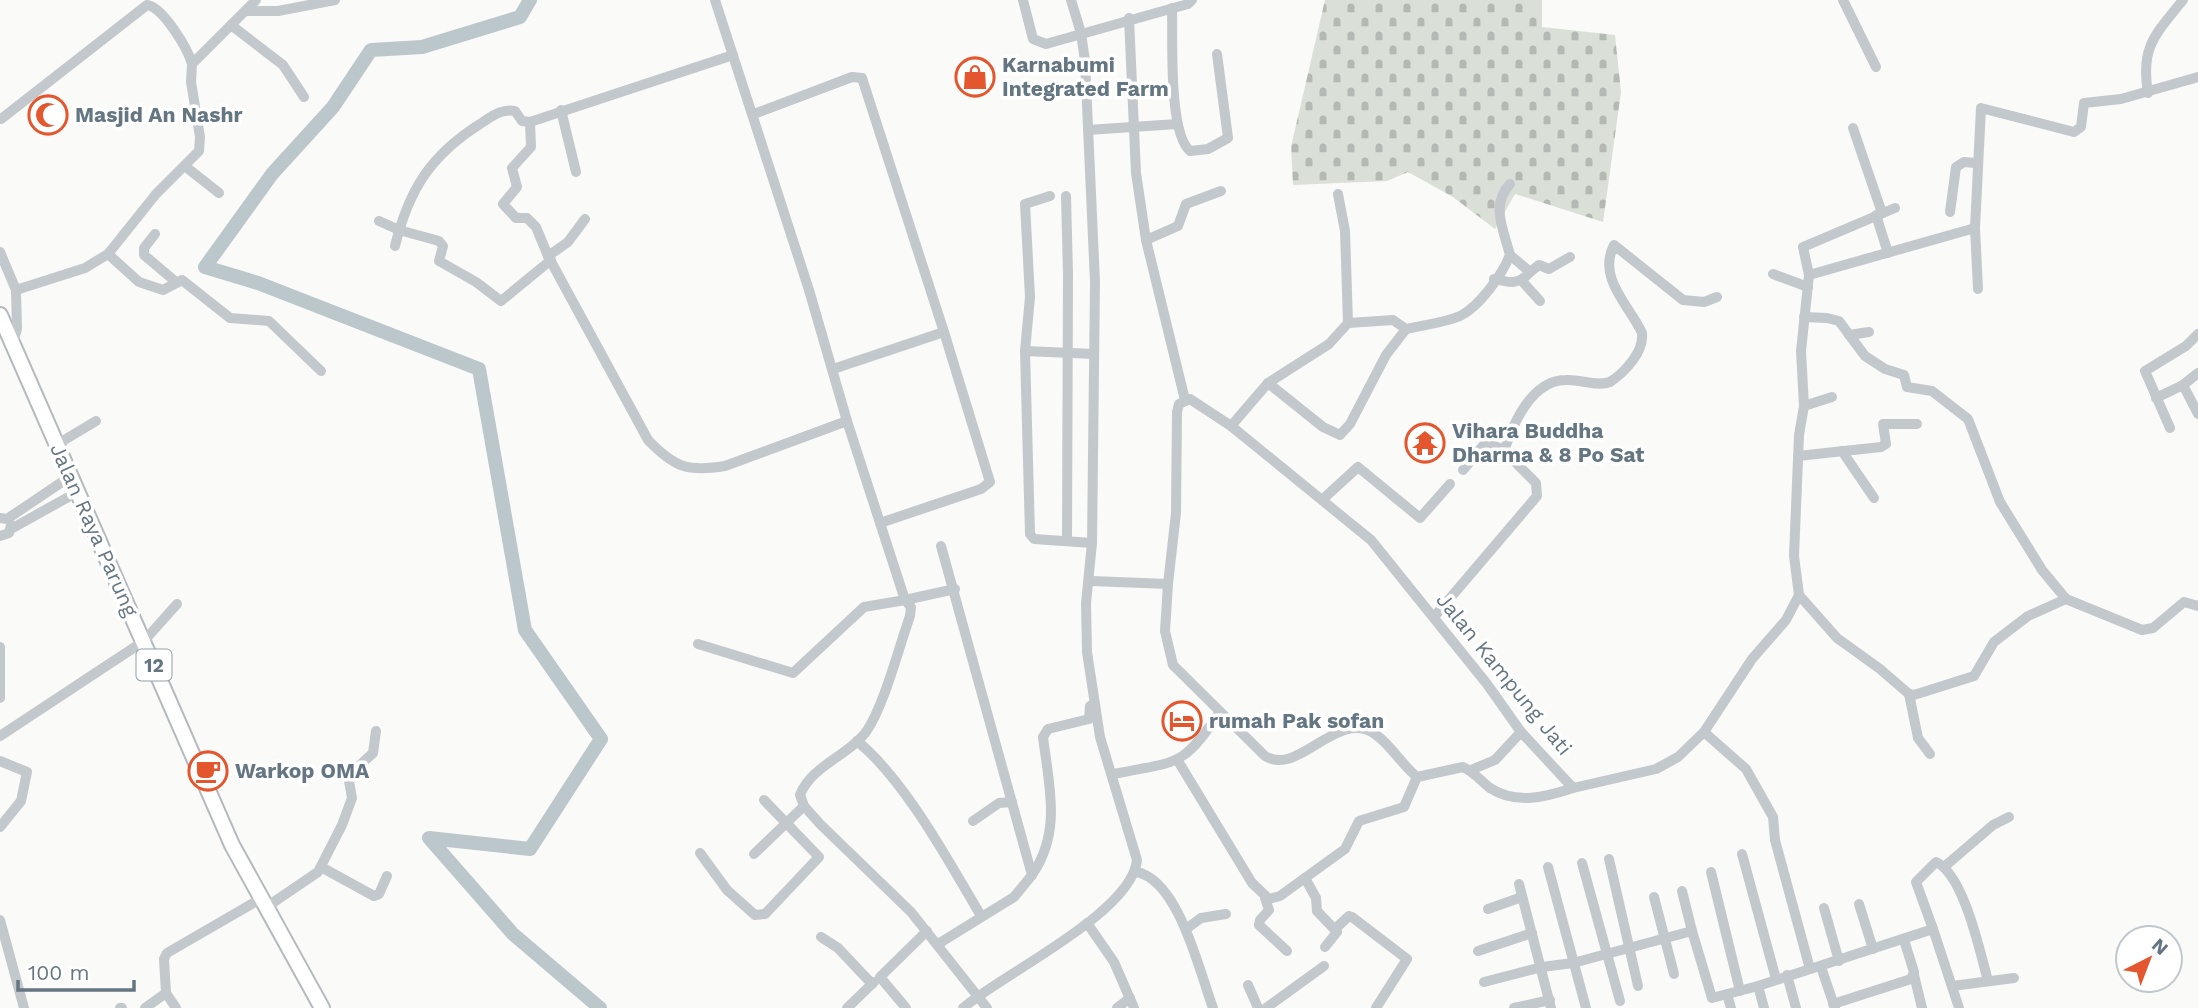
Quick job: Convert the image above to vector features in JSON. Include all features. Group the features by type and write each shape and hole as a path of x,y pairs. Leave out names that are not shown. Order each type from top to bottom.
{"highway":[{"name":"Jalan Raya Parung","path":"0,315 141,643 196,782 316,1008"},
{"name":"Jalan Raya Parung","path":"0,333 141,643"},
{"name":"Jalan Raya Parung","path":"260,905 322,1008"}],"street":[{"path":"192,64 256,0"},
{"path":"246,11 278,11 335,0"},
{"path":"715,0 754,114 834,369 847,421 905,600 911,607 871,723 858,741 806,784 800,795 804,806 939,944 987,1008"},
{"path":"1023,0 1033,39 1038,43 1053,43 1192,0"},
{"path":"963,1008 977,996 1062,943 1111,901 1136,872 1137,860 1114,774 1100,737 1093,703 1086,619 1092,542 1094,268 1081,33 1071,0"},
{"path":"1843,0 1876,67"},
{"path":"2148,93 2144,73 2149,47 2155,33 2183,0"},
{"path":"1,119 147,5 153,6 167,20 189,54 200,147 186,167 156,194 108,254 85,268 16,290"},
{"path":"1172,8 1177,124 1184,145 1190,151 1208,149 1226,140 1217,54"},
{"path":"1129,19 1136,173 1146,240 1185,400 1179,404 1177,412 1177,513 1165,631 1170,659 1219,713 1265,756 1277,762 1293,758 1336,733 1372,733 1417,778"},
{"path":"231,24 283,65 304,97"},
{"path":"395,246 406,209 426,170 446,147 501,111 514,111 522,121 530,122 733,55"},
{"path":"754,114 852,77 862,78 944,332 990,482 981,489 880,523"},
{"path":"1978,289 1976,163 1981,108 2068,133 2081,127 2084,103 2148,93 2198,77"},
{"path":"561,110 576,172"},
{"path":"530,122 531,147 512,168 517,187 503,204 516,218 531,220 637,423 661,454 687,470 725,466 847,421"},
{"path":"1088,130 1177,124"},
{"path":"1853,128 1888,253"},
{"path":"1950,212 1956,167 1964,162 1976,163"},
{"path":"186,167 219,193"},
{"path":"1510,184 1501,196 1499,212 1510,256 1530,272"},
{"path":"1146,240 1178,226 1188,202 1221,191"},
{"path":"1231,426 1268,383 1329,344 1348,323 1345,231 1338,194"},
{"path":"1050,195 1025,204 1030,297 1025,351 1030,532 1034,539 1092,542"},
{"path":"1066,196 1067,540"},
{"path":"1895,208 1804,246 1809,275 1804,317 1801,374 1804,406 1798,456 1794,556 1799,595 1837,638 1909,694 1918,738 1930,754"},
{"path":"379,221 399,230 439,241 443,246 439,261 476,282 501,301 568,242 585,219"},
{"path":"1809,275 1975,228"},
{"path":"155,234 144,248 144,255 176,282"},
{"path":"1504,451 1519,416 1544,386 1562,380 1605,384 1615,379 1635,356 1643,337 1612,278 1608,259 1615,245 1683,300 1704,302 1717,297"},
{"path":"0,252 16,290 17,329 13,342"},
{"path":"108,254 139,282 163,290 176,282 185,281 230,318 272,323 321,372"},
{"path":"1268,383 1323,427 1340,435 1350,424 1386,355 1406,329 1461,316 1494,279 1510,256"},
{"path":"1522,281 1539,265 1549,270 1570,257"},
{"path":"1773,274 1808,287"},
{"path":"1494,279 1522,281 1540,301"},
{"path":"1804,317 1833,319 1843,325 1872,361 1904,375 1907,387 1932,391 1968,419 2000,502 2042,570 2066,599 2142,630 2153,628 2185,602 2198,606"},
{"path":"1348,323 1393,320 1406,329"},
{"path":"834,369 944,332"},
{"path":"1849,335 1869,332"},
{"path":"2171,428 2145,371 2186,346 2198,334"},
{"path":"1025,351 1094,354"},
{"path":"2156,398 2183,385 2198,373"},
{"path":"2183,385 2198,414"},
{"path":"1804,406 1832,397"},
{"name":"Jalan Kampung Jati","path":"1185,400 1196,402 1231,426 1371,540 1434,617 1521,732 1573,788 1664,766 1704,732 1752,659 1786,620 1799,595"},
{"path":"56,445 96,421"},
{"path":"1798,456 1881,447 1886,444 1883,424 1917,424"},
{"path":"1434,617 1538,496 1536,484 1504,451 1488,441 1463,470"},
{"path":"1842,451 1874,498"},
{"path":"1323,499 1357,467 1420,517 1450,484"},
{"path":"6,522 65,480"},
{"path":"6,522 72,495"},
{"path":"0,536 5,536 6,522"},
{"path":"941,546 1032,875"},
{"path":"1091,581 1168,584"},
{"path":"698,644 793,673 864,607 955,589"},
{"path":"1909,694 1924,693 1974,676 1994,642 2028,616 2066,599"},
{"path":"0,737 141,643 177,604"},
{"path":"0,647 0,698"},
{"path":"939,944 1014,897 1045,855 1052,810 1051,782 1043,737 1048,729 1089,719 1093,703"},
{"path":"1114,774 1178,761 1199,745 1219,713"},
{"path":"176,1008 166,993 165,955 313,877 321,867 352,798 349,781 359,766 373,753 376,731"},
{"path":"1471,771 1495,760 1521,732"},
{"path":"1704,732 1746,769 1773,817 1775,840 1810,969"},
{"path":"858,741 874,754 900,787 981,916"},
{"path":"0,761 27,772 21,801 0,827"},
{"path":"1178,761 1252,883 1265,898 1269,910 1259,925 1287,951"},
{"path":"1417,778 1461,767 1471,771 1490,787 1513,797 1533,798 1573,788"},
{"path":"1265,898 1280,896 1345,849 1356,823 1404,807 1417,778"},
{"path":"699,853 727,890 755,915 761,916 818,862 819,857 764,800"},
{"path":"973,821 999,803 1012,802"},
{"path":"754,854 804,806"},
{"path":"1944,867 1993,825 2009,817"},
{"path":"1742,854 1776,979"},
{"path":"1609,859 1639,986"},
{"path":"1959,1008 1916,882 1936,862 1944,867 1973,926 1988,981"},
{"path":"1582,863 1620,1001"},
{"path":"321,867 374,896 379,894 387,876"},
{"path":"1548,867 1586,1008"},
{"path":"1136,872 1144,873 1158,886 1186,929 1213,1008"},
{"path":"1711,872 1740,991"},
{"path":"1305,877 1316,898 1317,911 1337,934 1325,947"},
{"path":"1514,1008 1550,1004 1519,884"},
{"path":"1682,891 1710,996 1758,986 1933,929"},
{"path":"1488,909 1522,897"},
{"path":"1654,897 1674,974"},
{"path":"1858,904 1873,949"},
{"path":"1824,908 1839,961"},
{"path":"1186,929 1201,918 1226,914"},
{"path":"1335,929 1349,916 1352,917 1407,959 1376,1008"},
{"path":"0,920 24,1008"},
{"path":"1087,923 1114,962 1132,1003 1117,1008"},
{"path":"847,1008 927,931"},
{"path":"1484,982 1542,967 1573,963 1692,931"},
{"path":"1478,951 1532,933"},
{"path":"821,937 838,948 906,1008"},
{"path":"1904,940 1923,1008"},
{"path":"1266,1008 1324,966"},
{"path":"1821,967 1834,1006 1914,975"},
{"path":"1787,975 1796,1008"},
{"path":"1952,986 2014,978"},
{"path":"1248,985 1258,1008"},
{"path":"1758,986 1764,1008"},
{"path":"145,1008 166,993"},
{"path":"1727,994 1731,1008"}],"green space":[{"path":"1325,0 1542,0 1542,27 1615,35 1621,92 1603,222 1515,194 1495,229 1453,197 1408,172 1387,181 1293,185 1291,147"}],"waterway":[{"path":"530,0 520,17 422,47 371,50 333,107 272,174 205,267 258,283 479,369 525,630 601,739 530,849 429,838 513,934 600,1008"}],"place":[{"name":"Karnabumi Integrated Farm","path":"975,77"},
{"name":"Masjid An Nashr","path":"48,115"},
{"name":"Vihara Buddha Dharma & 8 Po Sat","path":"1425,443"},
{"name":"rumah Pak sofan","path":"1182,721"},
{"name":"Warkop OMA","path":"208,771"}]}
